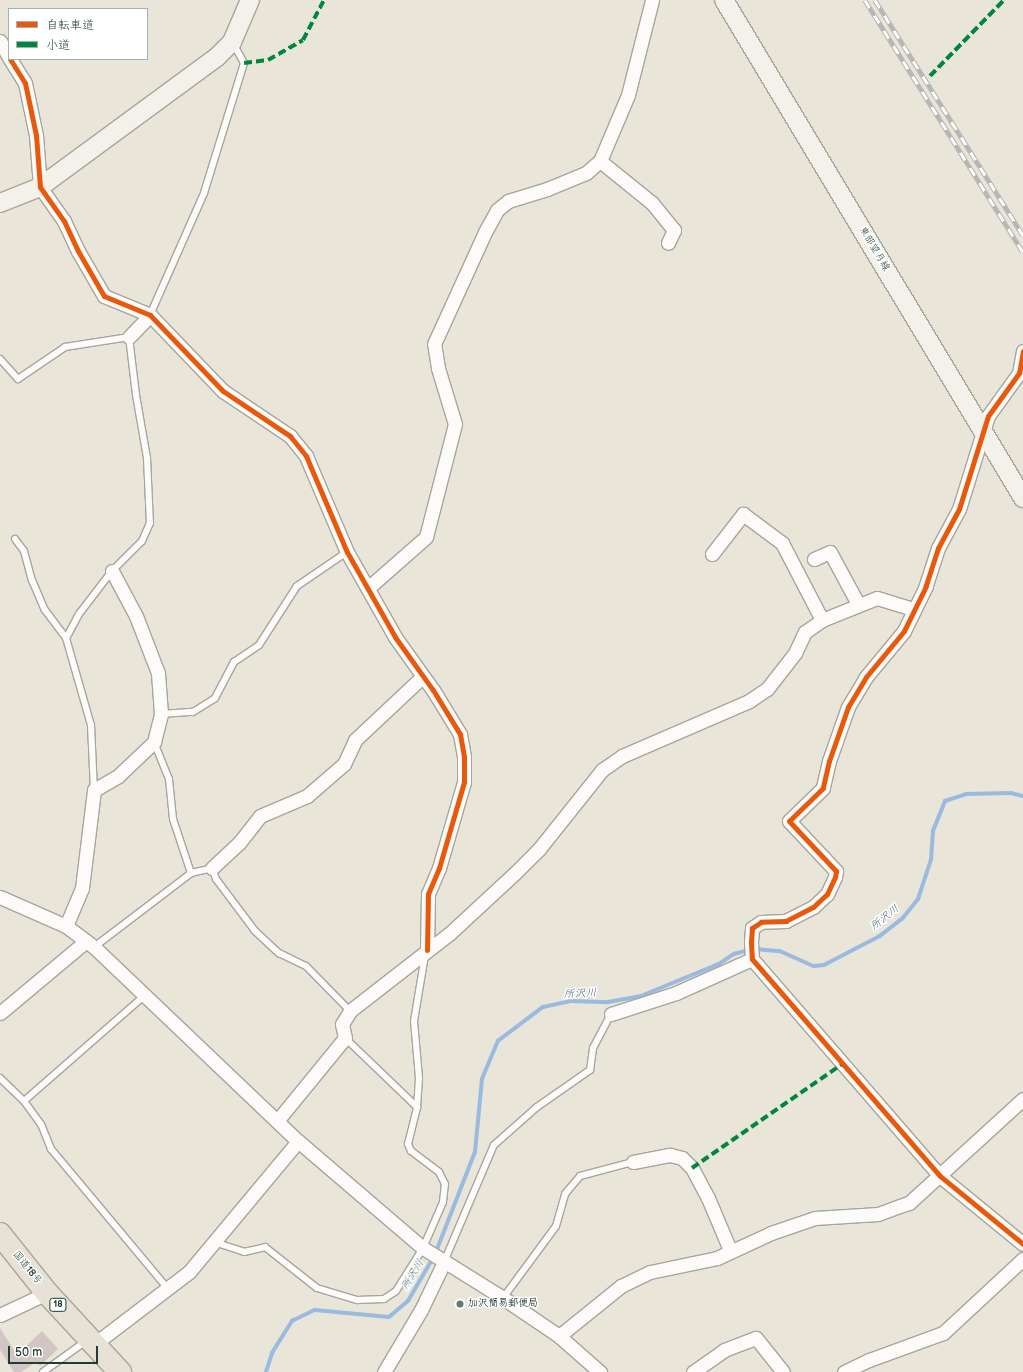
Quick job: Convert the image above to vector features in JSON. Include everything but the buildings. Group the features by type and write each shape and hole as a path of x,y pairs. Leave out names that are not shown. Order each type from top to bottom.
{"highway":[{"name":"国道18号","path":"0,1234 47,1293 120,1372"}],"main road":[{"path":"0,203 40,187 187,81 217,57 232,42 250,0"},
{"name":"東部望月線","path":"724,0 1023,498"}],"street":[{"path":"368,588 426,538 455,424 438,368 434,344 485,232 497,210 508,201 547,189 586,173 600,161 628,95 652,0"},
{"path":"0,41 8,55"},
{"path":"11,60 25,83 36,135 40,187 64,221 78,251 104,296 150,315 223,391 290,436 306,456 347,552 394,637 460,734 464,757 464,782 439,868 428,894 427,950"},
{"path":"600,161 652,203 674,230 668,243"},
{"path":"129,336 150,315"},
{"path":"1023,352 1019,372 988,416 982,430 959,510 938,548 926,586 904,631 866,677 848,707 829,761 824,788 789,821 836,871 835,877 827,894 813,907 786,920 761,922 752,928 751,942 752,959 940,1176 1023,1244"},
{"path":"712,554 743,514 782,543 822,620"},
{"path":"814,559 830,552 858,604"},
{"path":"66,926 82,888 94,790 118,776 154,742 161,714 158,673 136,616 112,571"},
{"path":"277,1121 345,1038 342,1024 350,1011 449,934 540,849 602,770 622,756 749,701 767,689 795,653 805,632 822,620 858,604 877,598 914,610"},
{"path":"212,868 239,843 260,816 307,796 344,764 354,740 422,677"},
{"path":"0,897 66,926 90,944 298,1141 422,1248 503,1298 558,1336 600,1372"},
{"path":"0,1013 90,944"},
{"path":"611,1014 676,993 752,959"},
{"path":"558,1336 621,1286 650,1272 717,1258 730,1250 771,1233 815,1218 878,1214 894,1210 909,1203 1023,1099"},
{"path":"89,1339 101,1339 169,1290 189,1272 298,1141"},
{"path":"633,1162 670,1155 682,1158 692,1168 708,1198 730,1250"},
{"path":"844,1372 869,1360 943,1333 1023,1259"},
{"path":"384,1372 421,1310 444,1262"},
{"path":"0,1315 47,1293"},
{"path":"693,1372 724,1350 756,1338 783,1372"}],"lane":[{"path":"150,315 204,194 244,63 232,42"},
{"path":"0,359 18,379 65,347 129,336 136,395 147,458 150,523 142,541 112,571 79,614 66,638"},
{"path":"15,539 24,551 32,580 45,610 66,638 91,725 94,790"},
{"path":"161,714 193,712 215,698 234,662 259,645 297,586 347,552"},
{"path":"154,742 170,779 173,819 191,873"},
{"path":"90,944 191,873 212,868 216,879 255,931 279,953 306,966 350,1011"},
{"path":"214,1242 244,1252 265,1247 317,1288 370,1301 384,1299 396,1291 422,1248 443,1202 445,1184 439,1172 411,1151 408,1144 417,1106 419,1078 414,1021 427,950"},
{"path":"24,1101 145,995"},
{"path":"444,1262 494,1145 537,1107 590,1070 593,1048 611,1014"},
{"path":"345,1038 417,1106"},
{"path":"0,1078 24,1101 42,1124 50,1149 169,1290"},
{"path":"503,1298 556,1226 565,1194 580,1176 633,1162"},
{"path":"43,1372 89,1339"}],"waterway":[{"name":"所沢川","path":"755,949 780,951 814,966 824,965 880,936 902,919 918,899 931,860 933,831 945,801 966,794 1011,793 1023,796"},
{"name":"所沢川","path":"436,1252 475,1152 482,1079 498,1041 543,1007 572,1001 608,1002 641,996 719,964 734,954 749,950"},
{"name":"所沢川","path":"266,1372 272,1353 292,1321 315,1310 389,1317 408,1301 433,1258"}],"railway":[{"path":"865,0 1023,252"},
{"path":"875,0 1023,235"}],"marked path":[{"path":"244,63 268,60 303,40 324,0"},
{"path":"930,76 1004,0"},
{"path":"692,1168 842,1064"}],"cycle path":[{"path":"11,60 25,83 36,135 40,187 64,221 78,251 104,296 150,315 223,391 290,436 306,456 347,552 395,637 433,690 460,734 464,757 464,782 439,868 428,894 427,950"},
{"path":"1023,351 1019,373 988,416 959,509 938,548 926,586 904,631 866,677 848,707 829,761 823,788 789,821 836,871 835,877 827,894 813,907 786,921 761,922 752,928 751,942 752,959 940,1176 1023,1244"}],"place":[{"name":"加沢簡易郵便局","path":"460,1304"}]}
